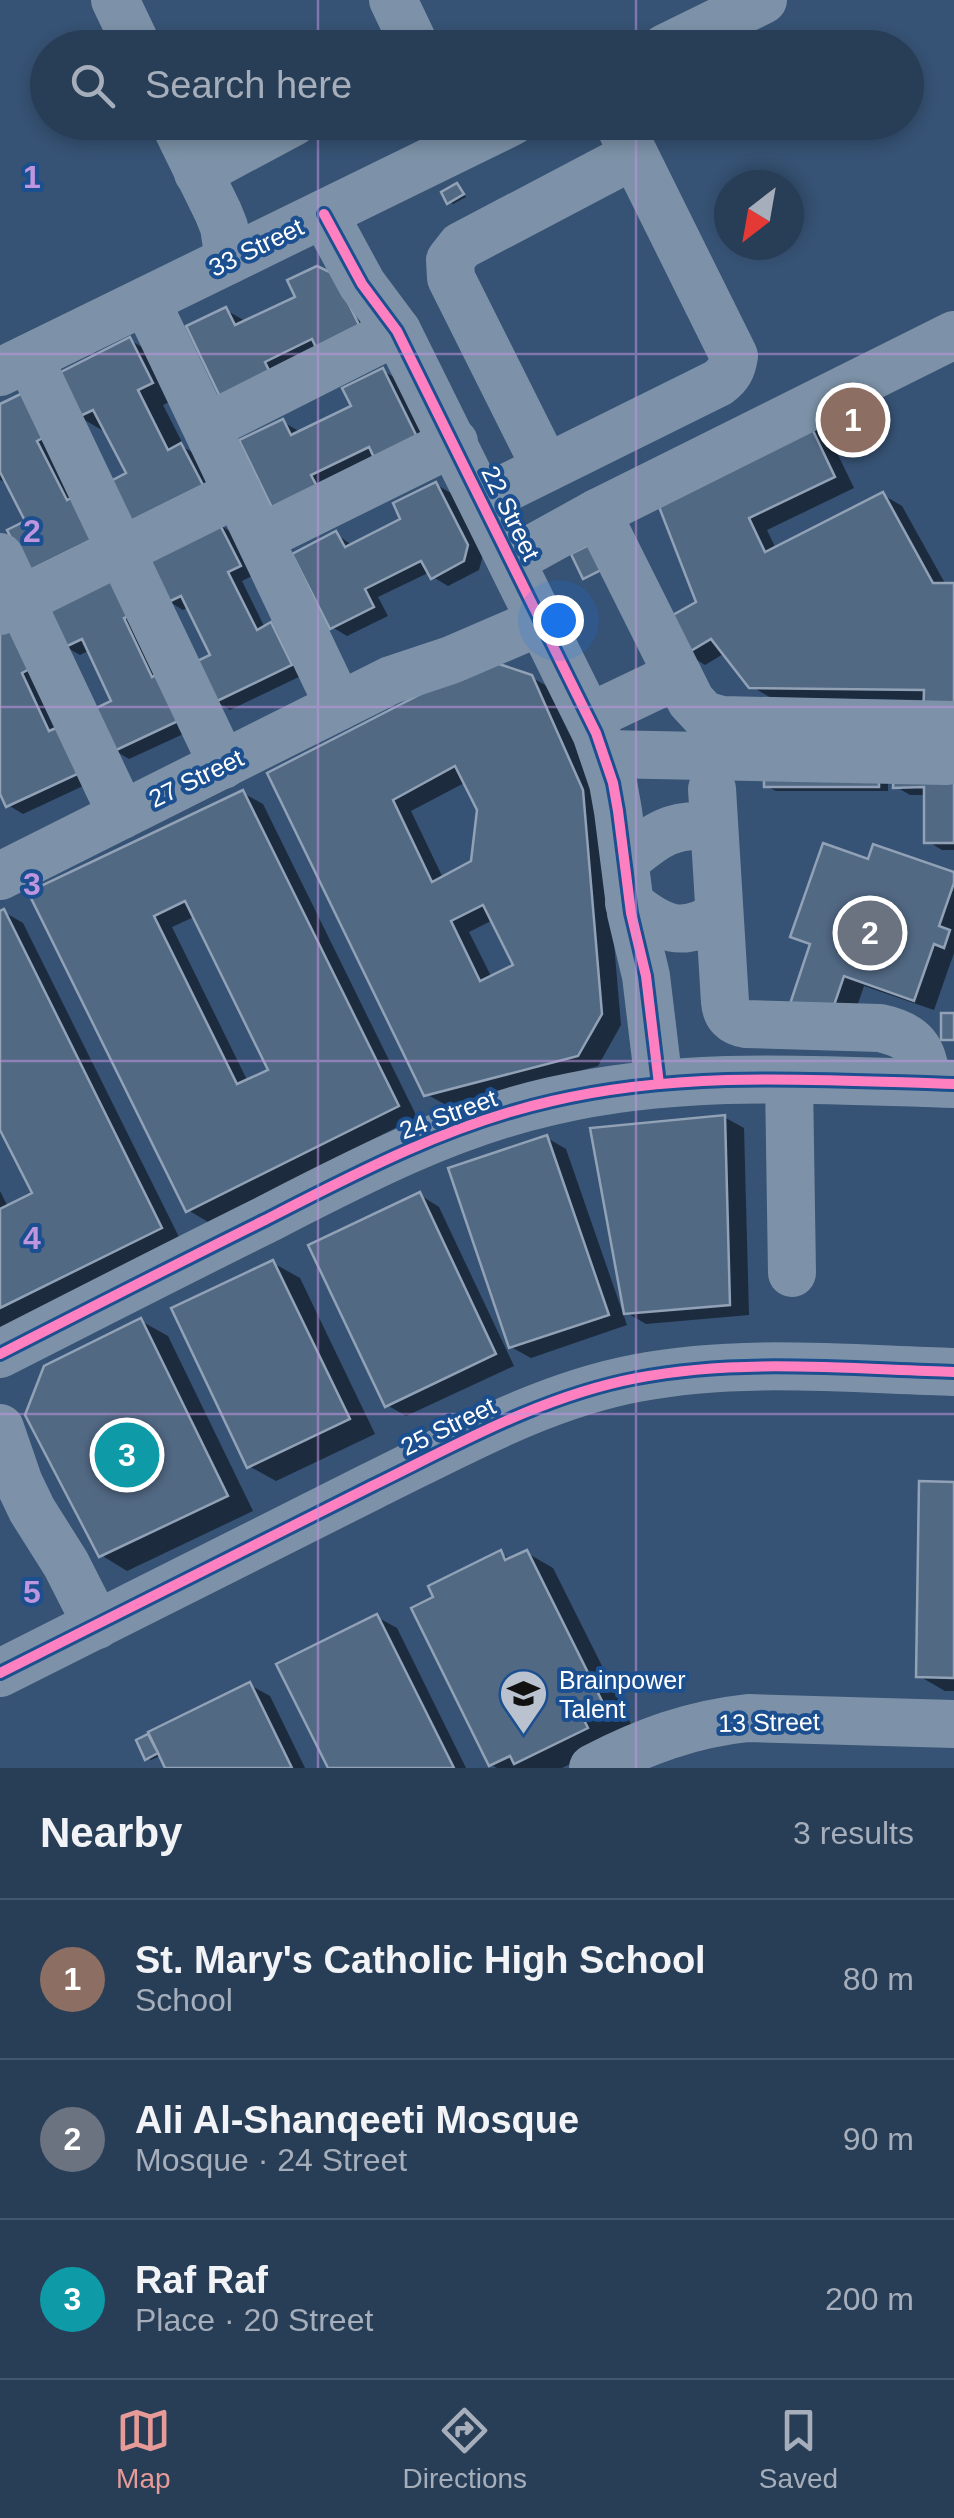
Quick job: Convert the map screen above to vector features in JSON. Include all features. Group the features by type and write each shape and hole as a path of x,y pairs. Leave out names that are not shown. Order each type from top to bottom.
{"street":[{"path":"115,0 129,30"},
{"path":"392,0 407,30"},
{"path":"702,30 763,0"},
{"path":"183,140 224,227 230,260"},
{"path":"198,172 259,140"},
{"name":"33 Street","path":"14,365 336,208 462,140"},
{"path":"546,468 450,278 450,260 461,246 624,140"},
{"path":"482,500 718,383 732,366 734,356 626,140"},
{"name":"22 Street","path":"336,208 388,294 397,332 597,735 618,811 628,892 646,976 646,1085"},
{"path":"146,300 340,706"},
{"path":"207,428 397,332"},
{"name":"27 Street","path":"5,859 122,814 391,680 451,660 528,592 597,513 954,335"},
{"path":"14,365 121,551 222,765"},
{"path":"260,538 454,442"},
{"path":"10,606 238,493"},
{"path":"597,513 696,709 712,719 950,743"},
{"path":"0,557 10,606 122,814"},
{"path":"597,735 678,675"},
{"path":"597,735 950,743"},
{"path":"719,915 684,930 664,927 647,918 628,892 658,834 695,825 713,808 726,1010 738,1022 900,1032 916,1045 940,1084"},
{"name":"24 Street","path":"0,1354 398,1152 473,1123 552,1101 646,1085 713,1079 940,1084"},
{"path":"788,1080 792,1273"},
{"name":"25 Street","path":"0,1673 515,1415 575,1394 636,1378 700,1369 954,1372"},
{"path":"0,1428 17,1483 66,1564 86,1630"},
{"name":"13 Street","path":"593,1768 660,1736 718,1721 748,1718 954,1724"}],"building":[{"path":"457,183 464,194 447,204 441,192"},
{"path":"317,266 334,274 364,335 320,356 312,339 265,362 273,379 223,403 186,326 226,307 235,325 295,297 287,280"},
{"path":"130,337 153,383 138,390 168,450 181,443 203,485 129,522 109,482 126,473 93,410 76,418 55,375"},
{"path":"383,368 420,443 377,464 369,447 311,475 320,492 275,514 239,440 283,419 291,435 351,406 342,388"},
{"path":"31,389 53,433 37,441 67,500 81,493 101,535 28,571 7,530 25,521 0,472 0,404"},
{"path":"808,420 835,477 749,518 765,552 883,492 933,583 954,583 954,721 923,720 924,690 749,688 711,639 684,655 664,620 696,602 656,499"},
{"path":"436,482 468,545 464,561 431,579 421,561 365,589 374,607 330,629 292,554 336,531 345,547 400,519 393,503"},
{"path":"218,521 241,566 228,572 257,630 271,622 292,665 213,703 193,663 210,655 181,596 166,603 143,558"},
{"path":"597,541 609,566 583,579 571,554"},
{"path":"118,567 139,611 124,618 152,677 169,669 191,715 112,752 92,710 111,701 82,639 63,648 41,602"},
{"path":"18,619 39,664 22,673 49,731 63,725 84,771 6,807 0,794 0,627"},
{"path":"487,660 532,675 583,790 602,1014 578,1056 424,1096 267,773","holes":["455,766 477,810 471,861 432,882 393,800","483,905 513,965 480,981 451,921"]},
{"path":"879,762 879,787 764,787 764,763"},
{"path":"894,764 954,764 954,843 924,843 924,787 893,788"},
{"path":"243,790 399,1106 186,1212 28,892","holes":["185,901 268,1070 237,1084 154,916"]},
{"path":"823,843 868,859 873,844 954,872 939,926 950,930 944,948 934,944 914,1001 844,976 830,1017 790,1004 810,944 790,937"},
{"path":"4,909 162,1228 0,1308 0,1209 32,1193 0,1130 0,911"},
{"path":"941,1013 954,1013 954,1040 941,1040"},
{"path":"725,1115 730,1305 624,1314 590,1128"},
{"path":"547,1135 609,1315 509,1348 448,1168"},
{"path":"420,1192 496,1354 385,1407 308,1245"},
{"path":"273,1260 350,1419 247,1468 171,1308"},
{"path":"141,1318 228,1496 99,1557 25,1415 44,1366"},
{"path":"919,1481 954,1482 954,1678 916,1677"},
{"path":"501,1550 505,1560 527,1550 606,1709 584,1720 588,1728 514,1764 510,1756 489,1766 411,1608 433,1597 428,1586"},
{"path":"377,1614 454,1768 328,1768 276,1664"},
{"path":"250,1682 292,1768 165,1768 148,1732"},
{"path":"148,1734 158,1753 145,1760 136,1740"}],"cycle path":[{"path":"324,214 362,284 397,331 596,733 613,783 631,913 646,976 659,1084"},
{"path":"0,1354 370,1167 441,1136 514,1111 602,1091 702,1081 803,1079 954,1084"},
{"path":"0,1673 469,1438 534,1409 602,1386 715,1368 795,1366 954,1372"}],"place":[{"name":"St. Mary's Catholic High School","path":"853,420"},
{"name":"Ali Al-Shanqeeti Mosque","path":"870,933"},
{"name":"Raf Raf","path":"127,1455"},
{"name":"Brainpower Talent","path":"524,1736"}]}
